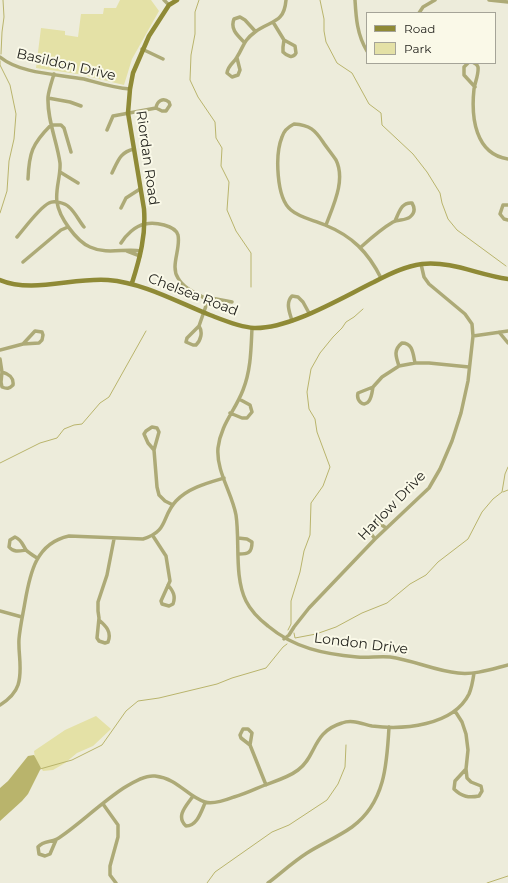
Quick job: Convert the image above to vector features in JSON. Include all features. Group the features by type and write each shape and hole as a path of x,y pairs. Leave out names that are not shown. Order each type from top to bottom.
{"street":[{"path":"164,0 170,5"},
{"name":"Riordan Road","path":"132,283 140,256 145,224 144,209 128,113 130,89 133,72 142,49 157,22 170,5 177,0"},
{"path":"237,58 240,70 238,75 232,77 227,72 228,68 237,58 244,42 255,31 280,18 285,9 286,0"},
{"path":"355,0 358,26 362,41 366,48"},
{"path":"420,12 423,7 435,0"},
{"path":"489,0 508,2"},
{"path":"244,42 233,30 232,25 234,19 240,17 245,20 255,31"},
{"path":"274,22 284,40 295,46 295,55 292,57 283,52 284,40"},
{"path":"142,49 163,59"},
{"name":"Basildon Drive","path":"0,57 6,62 22,68 85,80 117,88 130,89"},
{"path":"467,64 464,67 464,75 475,87"},
{"path":"476,64 478,68 475,87 474,114 477,132 486,149 502,158 508,159"},
{"path":"54,74 48,98 51,125 60,163 57,202 62,216 68,227 79,239 90,247 117,252 134,249 141,251"},
{"path":"48,98 70,102 80,106"},
{"path":"107,130 113,116 156,108"},
{"path":"326,225 339,186 339,170 336,160 316,131 306,126 294,124 285,130 281,138 279,161 281,193 287,206 291,211 305,218 326,225 361,247 374,264 381,278"},
{"path":"28,179 31,151 42,133 51,125 61,125 64,128 71,152"},
{"path":"112,173 119,158 125,150 134,149"},
{"path":"60,172 78,183"},
{"path":"121,208 126,198 140,189"},
{"path":"17,237 49,202 57,202 68,205 84,227"},
{"path":"361,247 383,228 395,221 412,216 414,206 412,203 402,206 395,221"},
{"path":"508,204 503,205 500,214 504,219 508,220"},
{"path":"122,243 126,236 137,227 145,224 154,224 174,229 178,237 175,268 177,278 185,286 208,300 211,298 232,302"},
{"path":"24,262 61,230 68,227"},
{"path":"126,251 140,256"},
{"name":"Chelsea Road","path":"0,280 20,285 90,279 132,283 226,322 252,328 267,327 292,321 381,278 405,268 421,264 451,264 508,279"},
{"name":"Harlow Drive","path":"284,639 289,635 294,626 310,608 375,539 429,488 440,469 452,440 461,413 468,381 473,336 472,324 465,314 429,284 424,277 421,264"},
{"path":"292,321 288,304 292,296 298,297 303,302 309,314"},
{"path":"199,326 201,337 199,342 196,345 186,342 187,338 199,326 208,300"},
{"name":"London Drive","path":"252,328 251,358 248,374 239,398 230,413 221,434 218,449 224,478 235,510 242,588 246,601 259,619 284,639 313,651 359,657 388,657 405,659 448,672 474,673 508,665"},
{"path":"0,350 23,344 39,343 44,335 42,332 35,331 23,344"},
{"path":"473,336 508,331"},
{"path":"499,332 508,343"},
{"path":"399,366 395,354 397,347 402,343 411,347 415,363"},
{"path":"0,359 2,372 0,382 2,386 8,389 13,385 12,378 8,374 2,372"},
{"path":"373,387 370,400 365,404 359,402 357,399 358,393 373,387 382,377 399,366 415,363 429,363 469,367"},
{"path":"230,413 244,419 247,418 252,412 250,405 239,398"},
{"path":"154,450 148,443 144,434 152,427 157,428 159,432 154,450 159,495 165,501 173,505"},
{"path":"0,705 12,696 18,686 20,675 19,640 22,617 32,569 37,558 47,546 59,538 69,536 143,539 153,536 164,523 173,505 187,492 206,483 224,478"},
{"path":"375,539 369,531 370,526 375,522 386,528"},
{"path":"153,536 166,556 170,581 168,585 161,601 162,604 166,606 172,605 174,601 174,592 168,585"},
{"path":"26,550 18,552 11,549 9,547 10,540 15,537 18,538 22,541 26,550 37,558"},
{"path":"238,538 247,539 252,542 252,549 250,553 239,554"},
{"path":"99,620 105,625 109,633 108,642 105,643 99,641 97,638 99,620 98,602 107,575 114,539"},
{"path":"0,611 22,617"},
{"path":"56,840 50,854 45,856 39,854 38,847 41,844 56,840 122,789 136,780 148,776 155,776 170,780 192,796 205,803 215,802 236,797 281,779 298,770 304,764 319,738 329,729 342,722 351,721 372,726 388,727 429,723 443,718 455,711 469,693 474,673"},
{"path":"455,711 462,722 466,734 468,750 466,769 467,778 471,782 482,786 482,791 479,796 470,798 460,795 454,790 455,781 466,769"},
{"path":"268,883 306,854 351,828 364,817 376,798 383,782 387,756 388,727"},
{"path":"250,745 252,733 248,729 243,729 240,735 241,738 250,745 266,785"},
{"path":"192,796 182,813 182,820 186,826 192,825 197,820 205,803"},
{"path":"103,804 118,825 118,837 110,866 110,875 116,883"}],"green space":[{"path":"120,0 151,0 159,11 132,59 124,85 78,74 36,68 41,28 65,31 65,35 78,37 81,14 103,14 104,8 116,8"},
{"path":"96,716 111,729 93,746 77,753 65,763 53,770 43,771 35,759 34,751 65,730"}],"shaded area":[{"path":"34,755 41,768 28,794 0,821 0,788 8,781 28,756"}],"waterway":[{"path":"1,54 4,17 3,0"},
{"path":"199,0 195,12 195,34 191,55 190,80 198,97 215,122 216,138 222,148 221,166 229,182 227,210 236,231 251,253 251,287"},
{"path":"320,0 324,19 326,42 337,63 352,73 369,104 381,113 382,125 413,154 427,172 440,193 448,219 457,230 506,266"},
{"path":"0,61 0,65 10,85 16,114 14,139 9,161 7,191 0,213"},
{"path":"288,630 291,624 291,601 300,572 304,551 310,535 311,503 323,486 330,467 317,432 315,419 309,409 307,392 311,369 320,353 333,337 346,322 363,309"},
{"path":"0,463 40,443 57,438 64,429 82,424 100,403 109,397 146,331"},
{"path":"294,633 295,638 316,634 336,627 362,613 387,603 410,584 426,575 438,562 468,539 482,512 493,499 502,492 505,474 508,467"},
{"path":"503,492 508,490"},
{"path":"40,769 72,760 102,745 126,711 138,701 159,698 217,684 266,668 287,644"},
{"path":"207,883 215,872 272,832 289,825 327,800 338,784 345,767 346,745"},
{"path":"487,883 508,876"}]}
